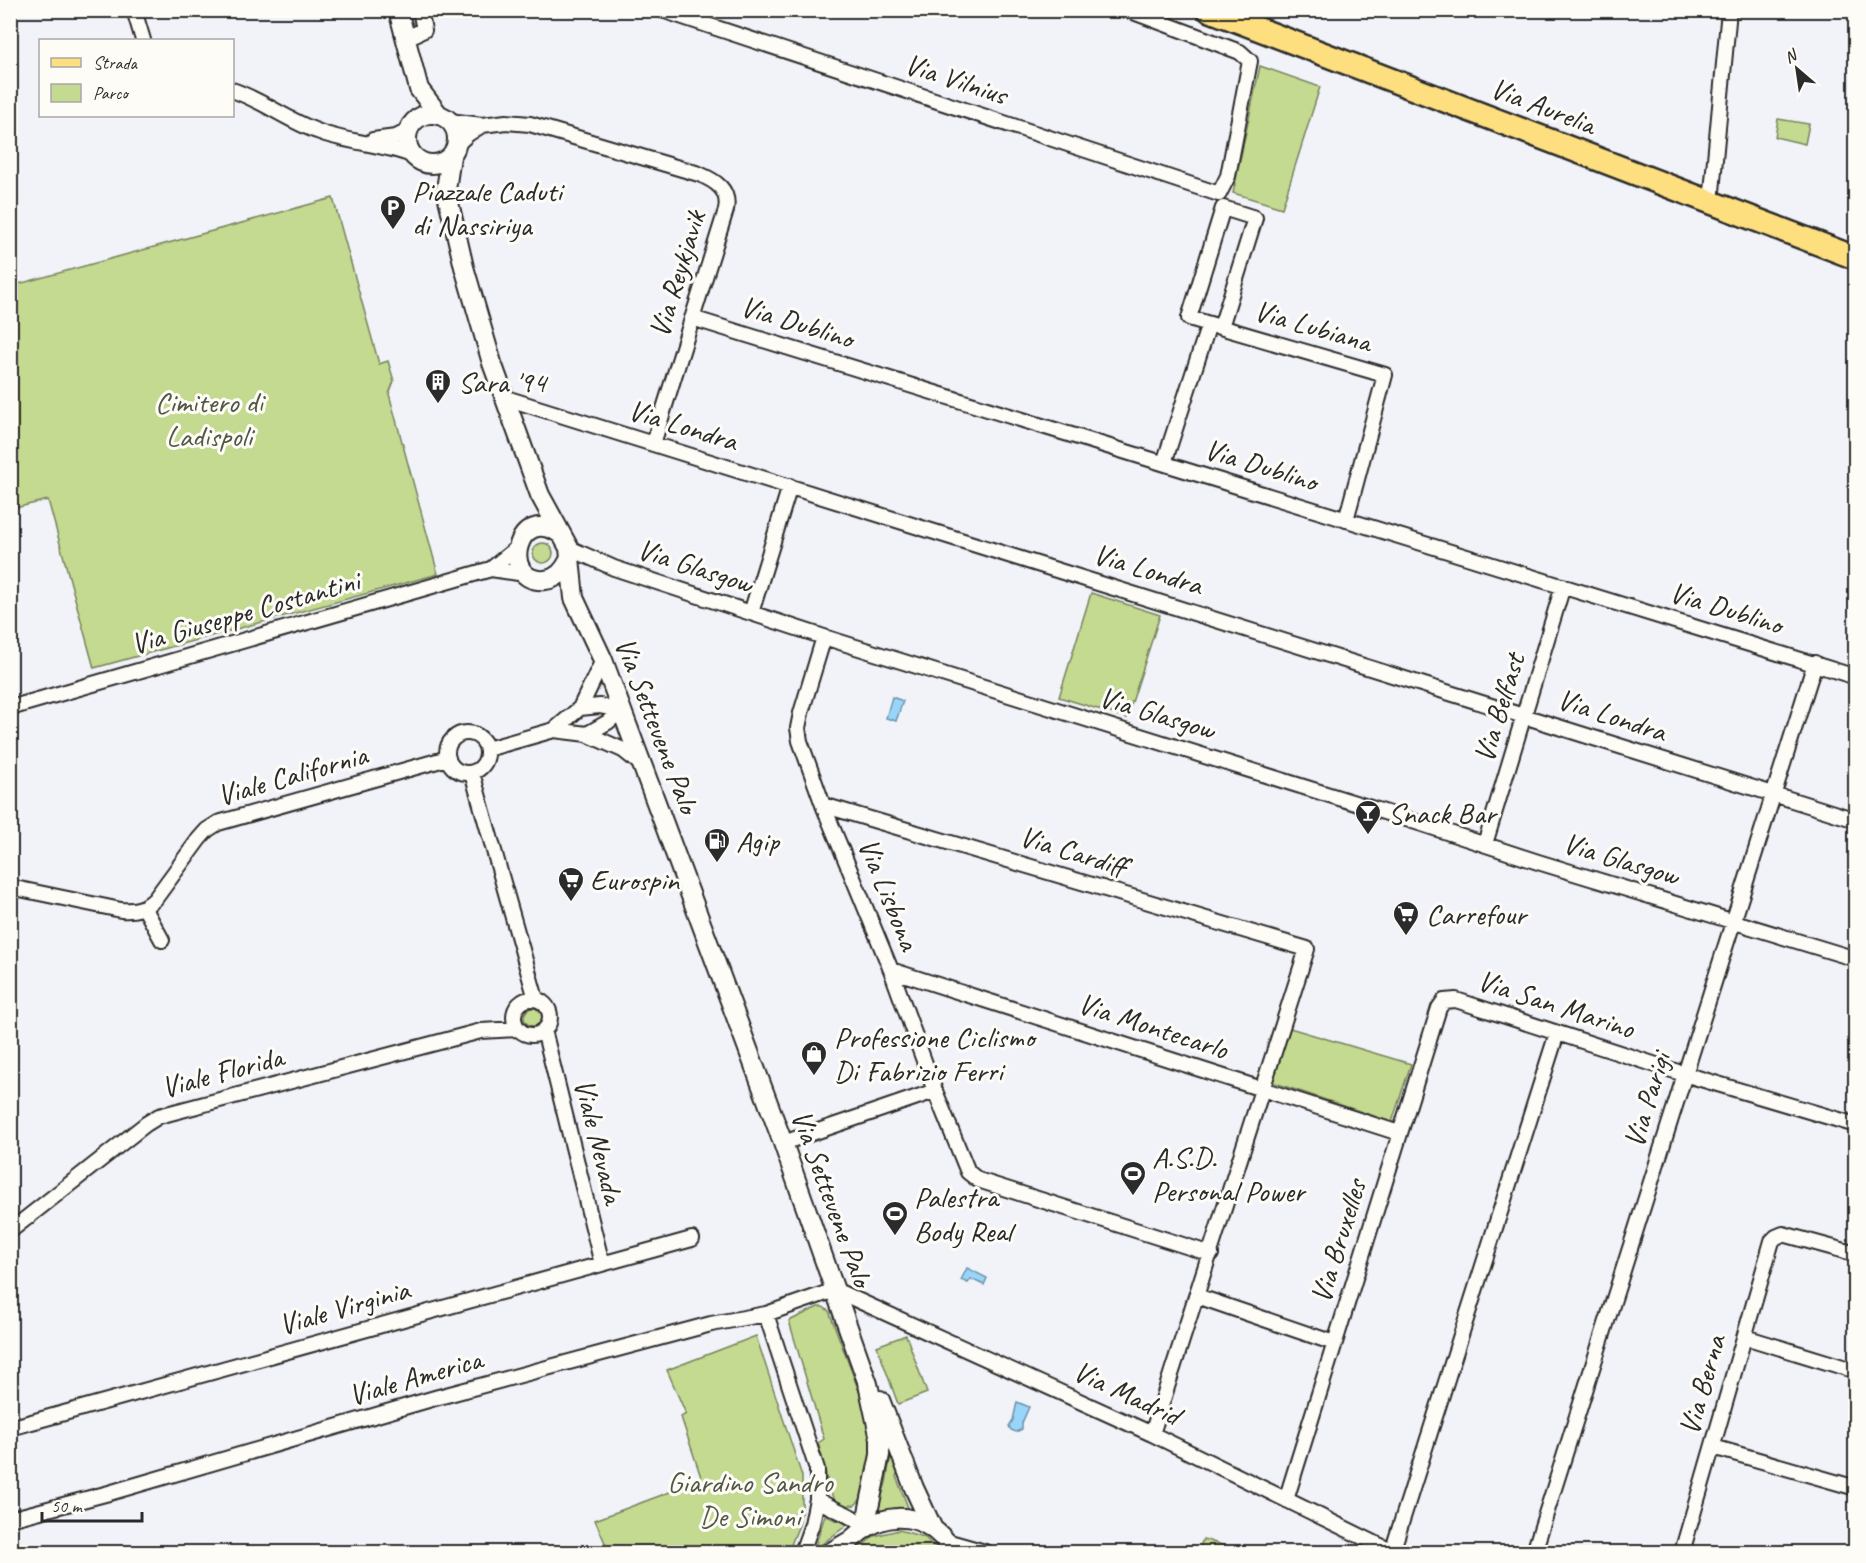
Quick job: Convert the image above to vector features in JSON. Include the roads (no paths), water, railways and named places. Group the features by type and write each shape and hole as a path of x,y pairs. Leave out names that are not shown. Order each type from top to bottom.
{"main road":[{"name":"Via Aurelia","path":"1209,10 1856,258"}],"street":[{"path":"134,10 143,39"},
{"name":"Via Settevene Palo","path":"398,10 419,89 408,147 412,155 429,164 446,190 464,267 492,363 540,495 567,548 574,598 603,660 622,710 783,1143 868,1384 880,1439 880,1455 855,1536"},
{"path":"406,38 424,30 420,10"},
{"name":"Via Vilnius","path":"662,10 1219,194"},
{"path":"1128,10 1240,52 1251,62 1227,176 1219,194 1223,208 1189,318 1215,326 1255,218 1223,208"},
{"path":"1711,202 1729,10"},
{"name":"Via Settevene Palo","path":"419,89 457,135 446,190"},
{"path":"234,91 316,131 412,155"},
{"path":"353,142 382,140 411,127 425,116 444,118"},
{"name":"Via Reykjavik","path":"444,118 482,125 506,122 530,124 699,174 720,186 727,198 726,210 653,444"},
{"path":"429,164 441,163 468,134 482,125"},
{"name":"Via Dublino","path":"692,318 1856,677"},
{"name":"Via Lubiana","path":"1164,463 1215,326 1385,375 1346,520"},
{"name":"Via Londra","path":"506,398 519,404 790,486 1856,820"},
{"path":"751,613 790,486"},
{"path":"530,531 540,495"},
{"path":"491,569 532,577 554,578 566,567 567,548 547,527 538,527 519,541 518,562 532,577 574,598"},
{"path":"491,569 517,548"},
{"name":"Via Glasgow","path":"567,548 614,568 824,637 1856,959"},
{"name":"Via Giuseppe Costantini","path":"11,707 491,569"},
{"name":"Via Belfast","path":"1485,844 1563,586"},
{"name":"Via Lisbona","path":"824,637 802,708 798,728 801,744 823,805 891,970 966,1169 978,1180 1211,1254"},
{"path":"554,730 580,708 603,660"},
{"name":"Via Parigi","path":"1534,1552 1683,1074 1815,663"},
{"path":"580,708 600,706 622,710"},
{"path":"587,734 608,722 622,710"},
{"path":"487,749 554,730 587,734 623,750 642,765"},
{"path":"463,734 475,735 487,749 482,766 472,773 460,772 450,764 448,758 449,746 457,736 463,734"},
{"name":"Viale California","path":"144,908 158,896 199,839 218,823 448,758"},
{"path":"472,773 536,999 543,1003 550,1014 548,1025 534,1035 523,1033 514,1023 527,969"},
{"name":"Via Cardiff","path":"823,805 1308,949 1262,1089"},
{"path":"10,887 121,910 144,908 162,940"},
{"name":"Via Montecarlo","path":"891,970 1399,1133"},
{"path":"518,1006 536,999"},
{"name":"Via San Marino","path":"1446,1000 1456,999 1683,1074 1856,1125"},
{"name":"Via Bruxelles","path":"1286,1500 1439,1008 1446,1000"},
{"name":"Viale Florida","path":"481,1031 518,1006"},
{"name":"Viale Florida","path":"10,1231 159,1116 481,1031 518,1029"},
{"name":"Viale Nevada","path":"544,1030 602,1264"},
{"path":"1392,1552 1557,1033"},
{"path":"1152,1434 1262,1089"},
{"path":"783,1143 935,1091"},
{"name":"Via Berna","path":"1682,1552 1771,1245 1778,1236 1788,1235 1856,1254"},
{"name":"Viale Virginia","path":"10,1428 692,1239"},
{"name":"Via Madrid","path":"835,1290 1152,1434 1392,1552"},
{"name":"Viale America","path":"10,1519 109,1493 435,1398 711,1324 766,1314 835,1290"},
{"path":"1197,1296 1334,1343"},
{"path":"766,1314 816,1464 817,1499 812,1524 802,1552"},
{"path":"1745,1337 1856,1371"},
{"name":"Via Settevene Palo","path":"868,1384 884,1408 914,1488 933,1529"},
{"path":"1713,1447 1856,1488"},
{"path":"817,1499 826,1506 856,1519 855,1536"},
{"path":"827,1552 881,1520 899,1518 917,1521 933,1529 950,1547 985,1552"}],"water":[{"path":"892,697 903,701 896,721 886,718"},
{"path":"967,1268 987,1278 984,1285 971,1279 968,1283 961,1280"},
{"path":"1017,1402 1029,1407 1022,1423 1022,1429 1016,1432 1009,1426 1013,1420"}],"place":[{"name":"Piazzale Caduti di Nassiriya","path":"393,231"},
{"name":"Sara '94","path":"438,405"},
{"name":"Snack Bar","path":"1368,836"},
{"name":"Agip","path":"717,864"},
{"name":"Eurospin","path":"571,903"},
{"name":"Carrefour","path":"1406,937"},
{"name":"Professione Ciclismo Di Fabrizio Ferri","path":"814,1077"},
{"name":"A.S.D. Personal Power","path":"1133,1197"},
{"name":"Palestra Body Real","path":"895,1237"}],"park label":[{"name":"Cimitero di Ladispoli","path":"209,419"},
{"name":"Giardino Sandro De Simoni","path":"750,1499"}]}
